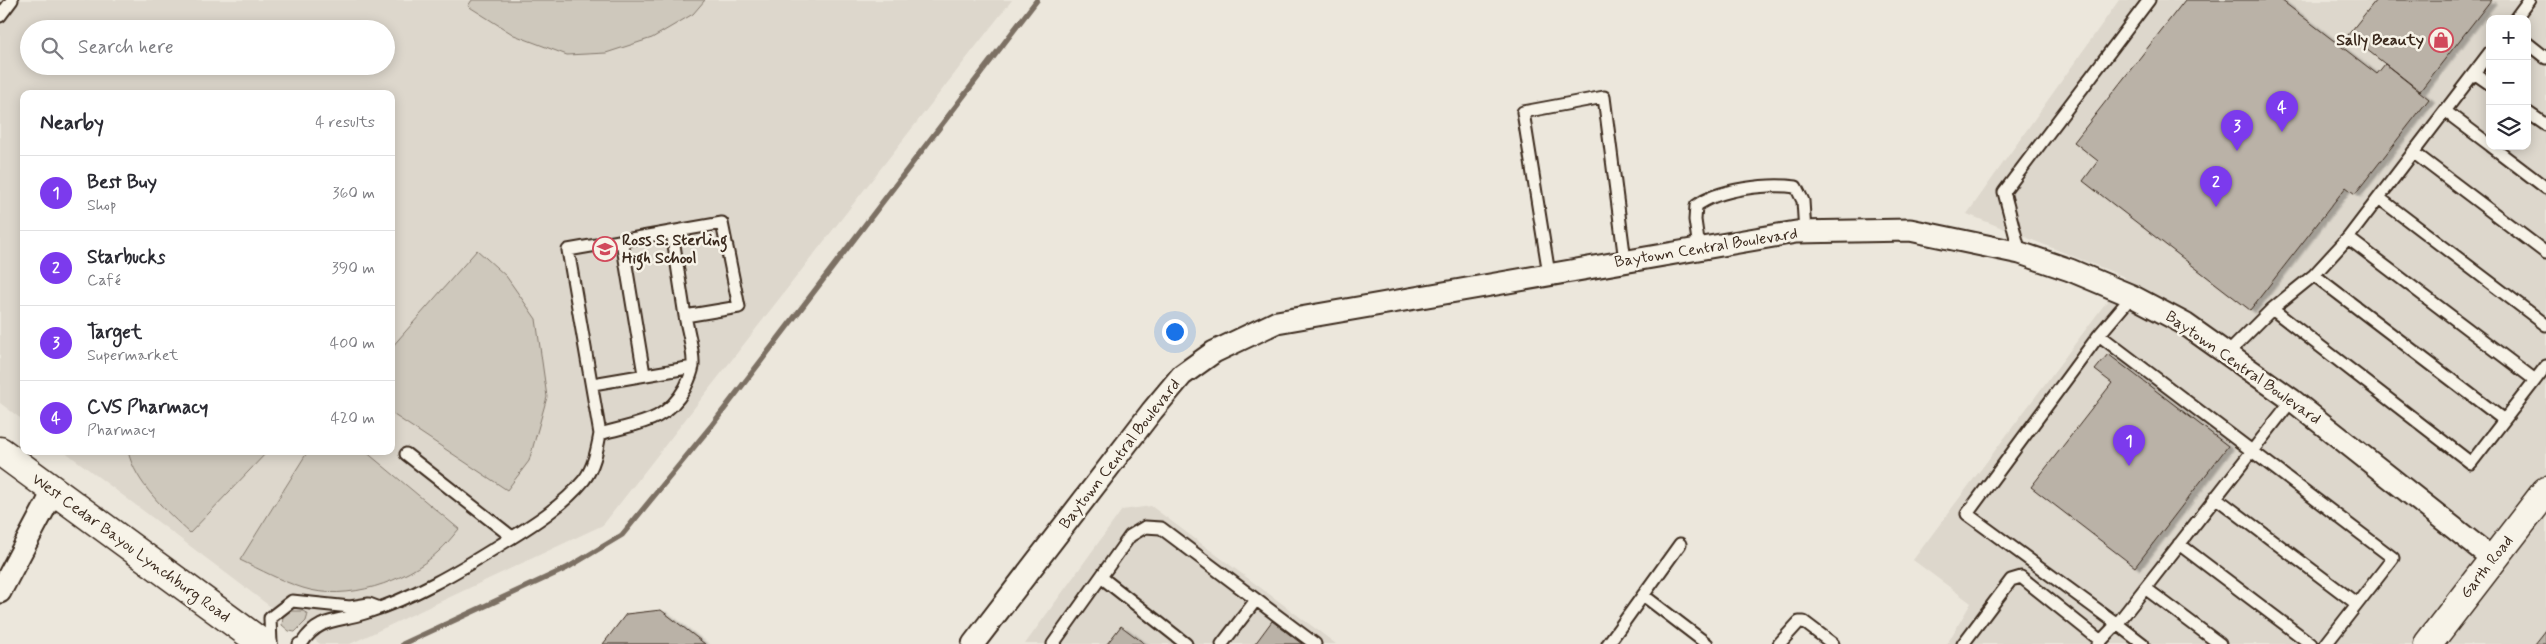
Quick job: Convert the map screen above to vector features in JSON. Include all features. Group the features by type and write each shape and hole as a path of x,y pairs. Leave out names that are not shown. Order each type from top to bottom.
{"main road":[{"name":"West Cedar Bayou Lynchburg Road","path":"0,452 262,644"},
{"name":"Garth Road","path":"2432,642 2546,490"}],"street":[{"name":"Baytown Central Boulevard","path":"973,644 1152,411 1182,375 1214,352 1276,322 1699,248 1805,232 1910,230 2020,253 2070,270 2132,296 2185,324 2292,400 2494,559"},
{"path":"0,592 54,492"}],"lane":[{"path":"0,16 12,0"},
{"path":"2020,253 2004,192 2150,0"},
{"path":"2518,15 2529,0"},
{"path":"2531,46 2546,58"},
{"path":"2227,354 2272,309 2314,274 2348,238 2486,57"},
{"path":"2474,73 2486,81"},
{"path":"1549,274 1524,112 1604,97 1625,261"},
{"path":"2445,111 2486,143"},
{"path":"2531,115 2546,125"},
{"path":"2495,150 2546,188"},
{"path":"2413,152 2546,253"},
{"path":"1699,248 1695,220 1696,206 1720,194 1782,185 1796,188 1803,201 1805,232"},
{"path":"2378,198 2546,325"},
{"path":"299,644 302,643 312,629 379,607 449,577 541,519 584,479 595,457 600,434 568,250 722,223 739,307 685,316"},
{"path":"600,434 654,419 666,412 679,399 688,383 693,367 672,232"},
{"path":"2348,238 2535,380"},
{"path":"622,241 644,374"},
{"path":"2314,274 2504,420"},
{"path":"2132,296 2100,335 1967,514 2143,644"},
{"path":"2272,309 2471,463 2546,366"},
{"path":"2100,335 2393,558 2326,644"},
{"path":"592,384 693,367"},
{"path":"1963,644 2011,580 2021,577 2099,642 2117,624 2292,400"},
{"path":"406,454 512,538"},
{"path":"2215,497 2357,604"},
{"path":"1052,644 1130,536 1146,527 1161,528 1315,644"},
{"path":"1608,644 1680,544"},
{"path":"2180,544 2311,644"},
{"path":"1101,576 1186,644"},
{"path":"2145,588 2220,644"},
{"path":"1643,595 1707,644"},
{"path":"1222,644 1256,600"},
{"path":"271,644 270,618 292,601 350,607 369,604 379,607"},
{"path":"1779,644 1799,622 1804,622 1833,644"}],"shaded area":[{"name":"Ross S. Sterling High School","path":"0,0 1012,0 603,525 350,644 320,644 69,455 395,455 395,90 20,90 20,418 0,403"},
{"path":"472,0 705,0 693,14 652,38 606,53 567,55 514,35 468,6"},
{"path":"2119,0 2546,0 2546,644 1947,644 1971,603 1913,560 2125,277 1967,214"},
{"path":"477,250 506,276 536,319 547,397 529,461 507,490 395,416 395,343"},
{"path":"129,455 264,455 190,533 153,496 137,474"},
{"path":"306,455 370,455 459,529 425,563 393,580 356,591 320,592 303,588 279,579 240,560"},
{"path":"1151,506 1336,644 1025,644 1122,510"},
{"path":"290,611 303,611 308,614 306,621 295,632 289,631 282,625 283,617"}],"building":[{"path":"2185,0 2281,0 2377,74 2385,64 2429,99 2355,194 2346,187 2250,310 2083,181 2098,161 2074,142"},
{"path":"2376,0 2491,0 2420,91 2348,35"},
{"path":"2108,354 2228,446 2135,567 2031,487 2112,383 2095,370"},
{"path":"661,610 705,644 603,644 626,614"},
{"path":"1272,621 1302,644 1255,644"},
{"path":"1121,626 1145,644 1107,644"},
{"path":"2546,630 2546,644 2535,644"}],"waterway":[{"path":"403,644 567,568 622,535 712,425 1037,0"}],"place":[{"name":"Sally Beauty","path":"2441,40"},
{"name":"CVS Pharmacy","path":"2282,132"},
{"name":"Target","path":"2237,151"},
{"name":"Starbucks","path":"2216,207"},
{"name":"Ross S. Sterling High School","path":"605,249"},
{"name":"Best Buy","path":"2129,466"}]}
